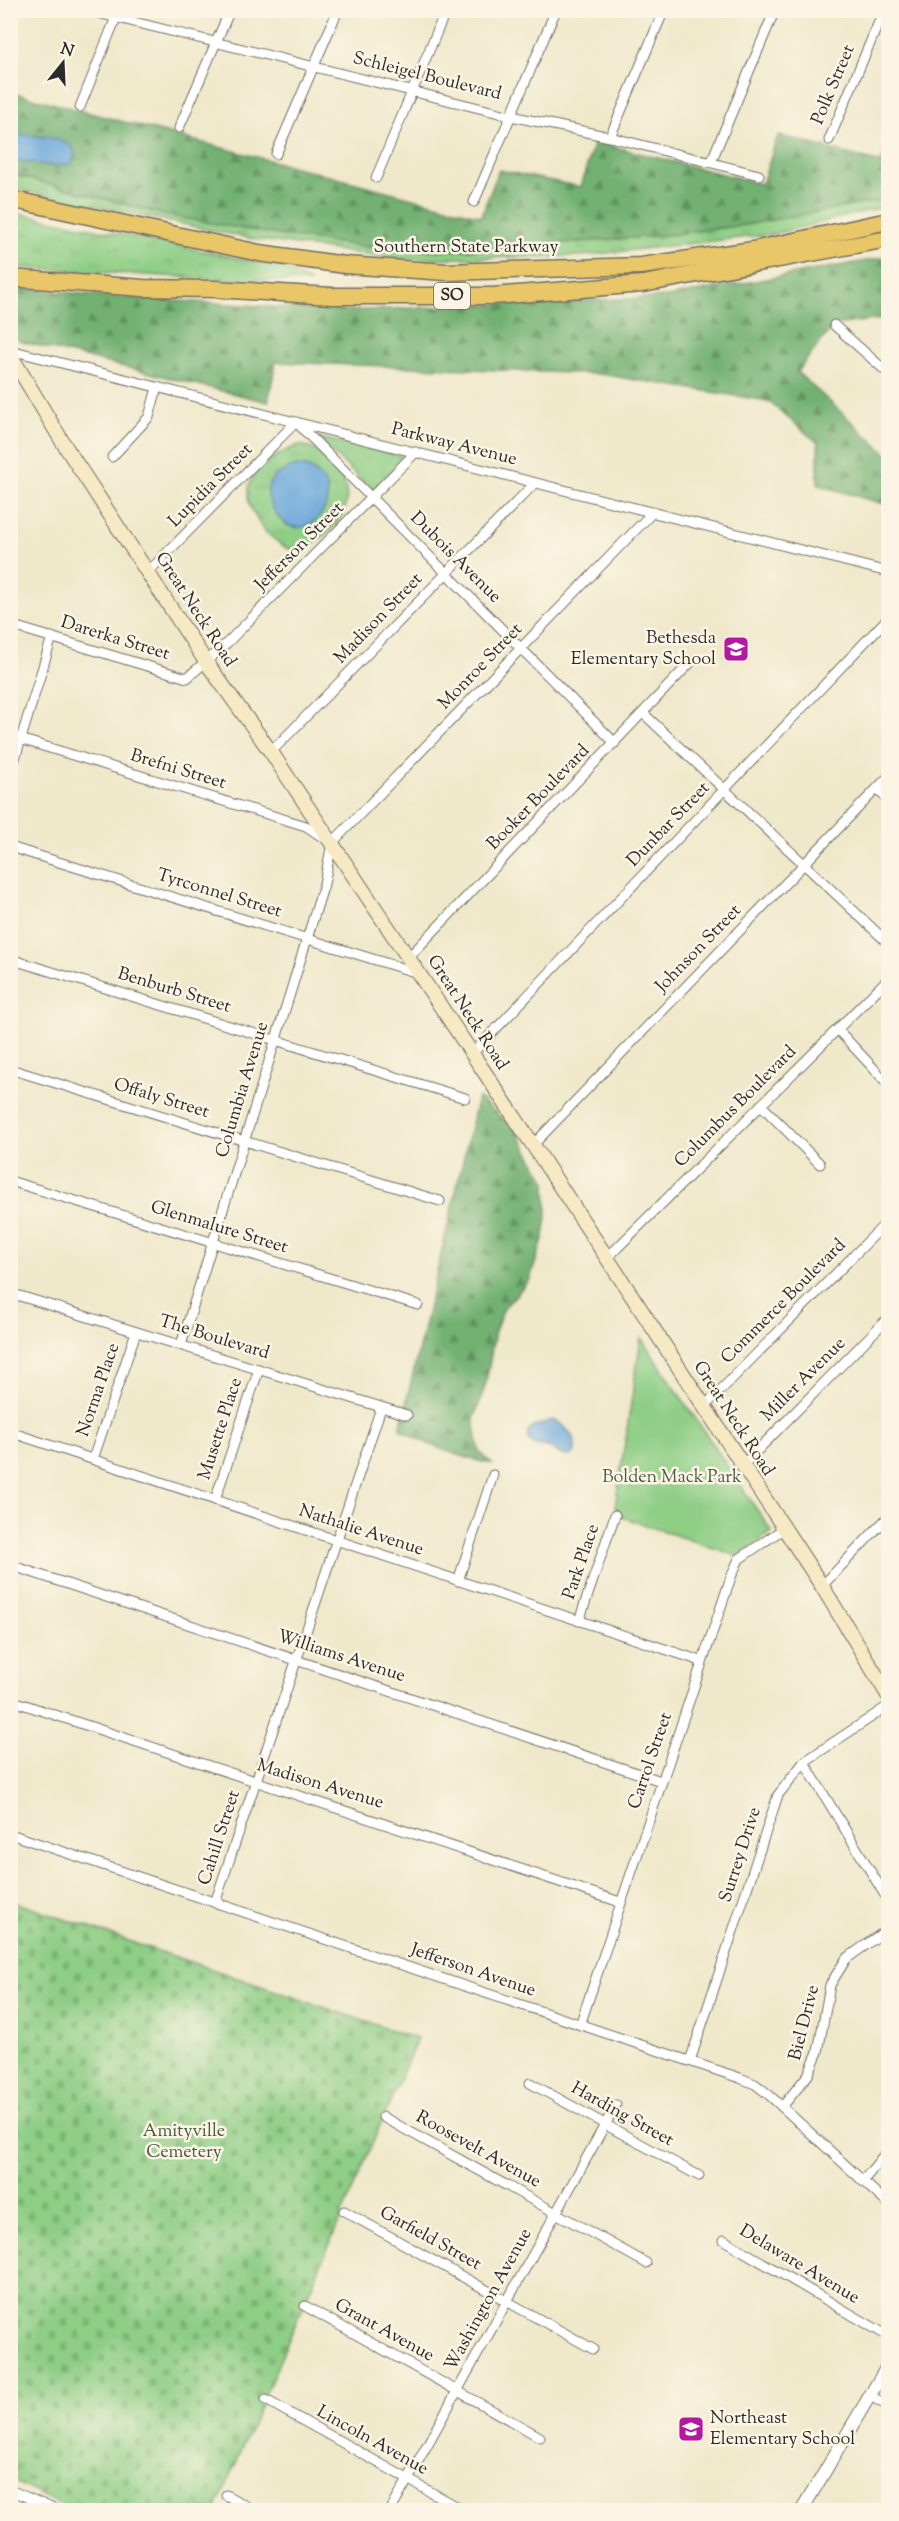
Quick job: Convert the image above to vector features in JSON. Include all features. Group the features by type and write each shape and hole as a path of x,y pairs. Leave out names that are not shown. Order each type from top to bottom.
{"highway":[{"name":"Southern State Parkway","path":"10,199 259,253 345,265 438,271 641,266 753,250 888,221"},
{"name":"SO","path":"10,278 143,288 215,289 332,296 493,296 643,284 888,239"}],"main road":[{"name":"Great Neck Road","path":"10,352 65,446 206,662 271,752 409,957 822,1586 888,1695"}],"street":[{"name":"Schleigel Boulevard","path":"86,10 117,14 216,43 759,175"},
{"path":"179,128 230,10"},
{"path":"276,154 338,10"},
{"path":"376,178 446,10"},
{"path":"474,202 556,10"},
{"path":"610,137 664,10"},
{"path":"711,162 775,10"},
{"name":"Polk Street","path":"829,140 884,10"},
{"path":"80,107 117,14"},
{"path":"834,325 888,373"},
{"name":"Parkway Avenue","path":"10,352 888,572"},
{"path":"112,457 149,417 157,388"},
{"name":"Lupidia Street","path":"148,572 296,422"},
{"name":"Dubois Avenue","path":"296,422 615,743"},
{"name":"Jefferson Street","path":"206,662 372,499 416,452"},
{"name":"Madison Street","path":"271,752 535,483"},
{"name":"Monroe Street","path":"332,843 653,512"},
{"name":"Dunbar Street","path":"472,1054 726,791 888,618"},
{"name":"Darerka Street","path":"10,625 187,678 206,662"},
{"path":"10,775 52,637"},
{"name":"Booker Boulevard","path":"409,957 644,714 692,661"},
{"path":"644,714 888,943"},
{"name":"Brefni Street","path":"10,736 306,826 332,843"},
{"name":"Johnson Street","path":"533,1145 888,777"},
{"path":"878,789 888,800"},
{"name":"Columbia Avenue","path":"181,1346 325,880 332,843"},
{"name":"Tyrconnel Street","path":"10,847 418,973"},
{"name":"Benburb Street","path":"10,959 465,1098"},
{"name":"Columbus Boulevard","path":"607,1258 888,979"},
{"path":"838,1030 888,1084"},
{"name":"Offaly Street","path":"10,1070 440,1201"},
{"path":"761,1105 820,1164"},
{"name":"Glenmalure Street","path":"10,1182 418,1305"},
{"name":"Commerce Boulevard","path":"704,1407 888,1221"},
{"path":"10,1305 12,1294"},
{"name":"The Boulevard","path":"12,1294 407,1415"},
{"name":"Miller Avenue","path":"742,1466 888,1318"},
{"name":"Norma Place","path":"93,1459 136,1332"},
{"name":"Musette Place","path":"215,1500 259,1369"},
{"name":"Cahill Street","path":"215,1903 381,1408"},
{"name":"Nathalie Avenue","path":"10,1432 701,1661"},
{"path":"459,1581 493,1475"},
{"name":"Park Place","path":"579,1621 615,1515"},
{"path":"822,1586 888,1517"},
{"name":"Carrol Street","path":"580,2025 730,1577 739,1559 783,1529"},
{"name":"Williams Avenue","path":"10,1565 661,1780"},
{"name":"Madison Avenue","path":"10,1701 620,1902"},
{"name":"Surrey Drive","path":"690,2061 778,1795 804,1762 888,1706"},
{"path":"804,1762 888,1900"},
{"name":"Jefferson Avenue","path":"10,1834 755,2084 888,2204"},
{"name":"Biel Drive","path":"782,2107 808,2075 818,2052 830,1985 846,1959 888,1929"},
{"name":"Harding Street","path":"530,2083 699,2176"},
{"name":"Washington Avenue","path":"391,2511 616,2105"},
{"name":"Roosevelt Avenue","path":"383,2116 646,2263"},
{"path":"863,2181 888,2150"},
{"name":"Garfield Street","path":"344,2211 593,2349"},
{"name":"Delaware Avenue","path":"724,2240 888,2336"},
{"name":"Grant Avenue","path":"305,2306 540,2437"},
{"path":"802,2511 888,2365"},
{"path":"869,2395 888,2406"},
{"name":"Lincoln Avenue","path":"266,2400 463,2511"},
{"path":"10,2490 56,2511"},
{"path":"226,2495 253,2511"}],"green space":[{"path":"10,92 481,216 499,170 581,187 594,142 762,184 778,135 881,163 888,144 888,199 744,225 657,236 466,250 391,250 279,235 166,215 11,174"},
{"path":"10,174 166,215 279,235 391,250 466,250 657,236 744,225 888,199 888,206 774,234 581,256 401,259 253,239 11,188"},
{"path":"11,212 286,268 309,282 11,267"},
{"path":"888,257 888,318 834,325 797,372 888,455 888,505 818,485 818,443 768,401 599,374 276,362 268,402 19,341 11,330 11,287 117,297 342,311 667,297"},
{"path":"316,437 406,457 372,490"},
{"path":"299,445 316,451 339,473 344,483 346,504 343,513 329,531 307,547 294,550 279,543 263,529 249,501 248,490 258,470 277,456"},
{"path":"478,1097 517,1131 546,1182 547,1218 544,1236 530,1279 504,1308 495,1331 486,1383 474,1419 479,1451 492,1464 444,1450 400,1429"},
{"name":"Bolden Mack Park","path":"641,1338 772,1532 737,1556 622,1517 615,1507"},
{"name":"Amityville Cemetery","path":"11,1901 417,2039 216,2510 72,2510 11,2480"}],"water":[{"path":"10,133 54,138 71,145 75,154 71,164 53,166 11,160"},
{"path":"297,466 309,468 318,475 326,486 327,497 318,518 309,525 298,528 288,525 278,516 272,507 268,491 273,478"},
{"path":"552,1420 563,1425 573,1437 575,1449 572,1455 561,1454 529,1441 528,1432 533,1427"}],"place":[{"name":"Bethesda Elementary School","path":"736,649"},
{"name":"Northeast Elementary School","path":"691,2429"}]}
